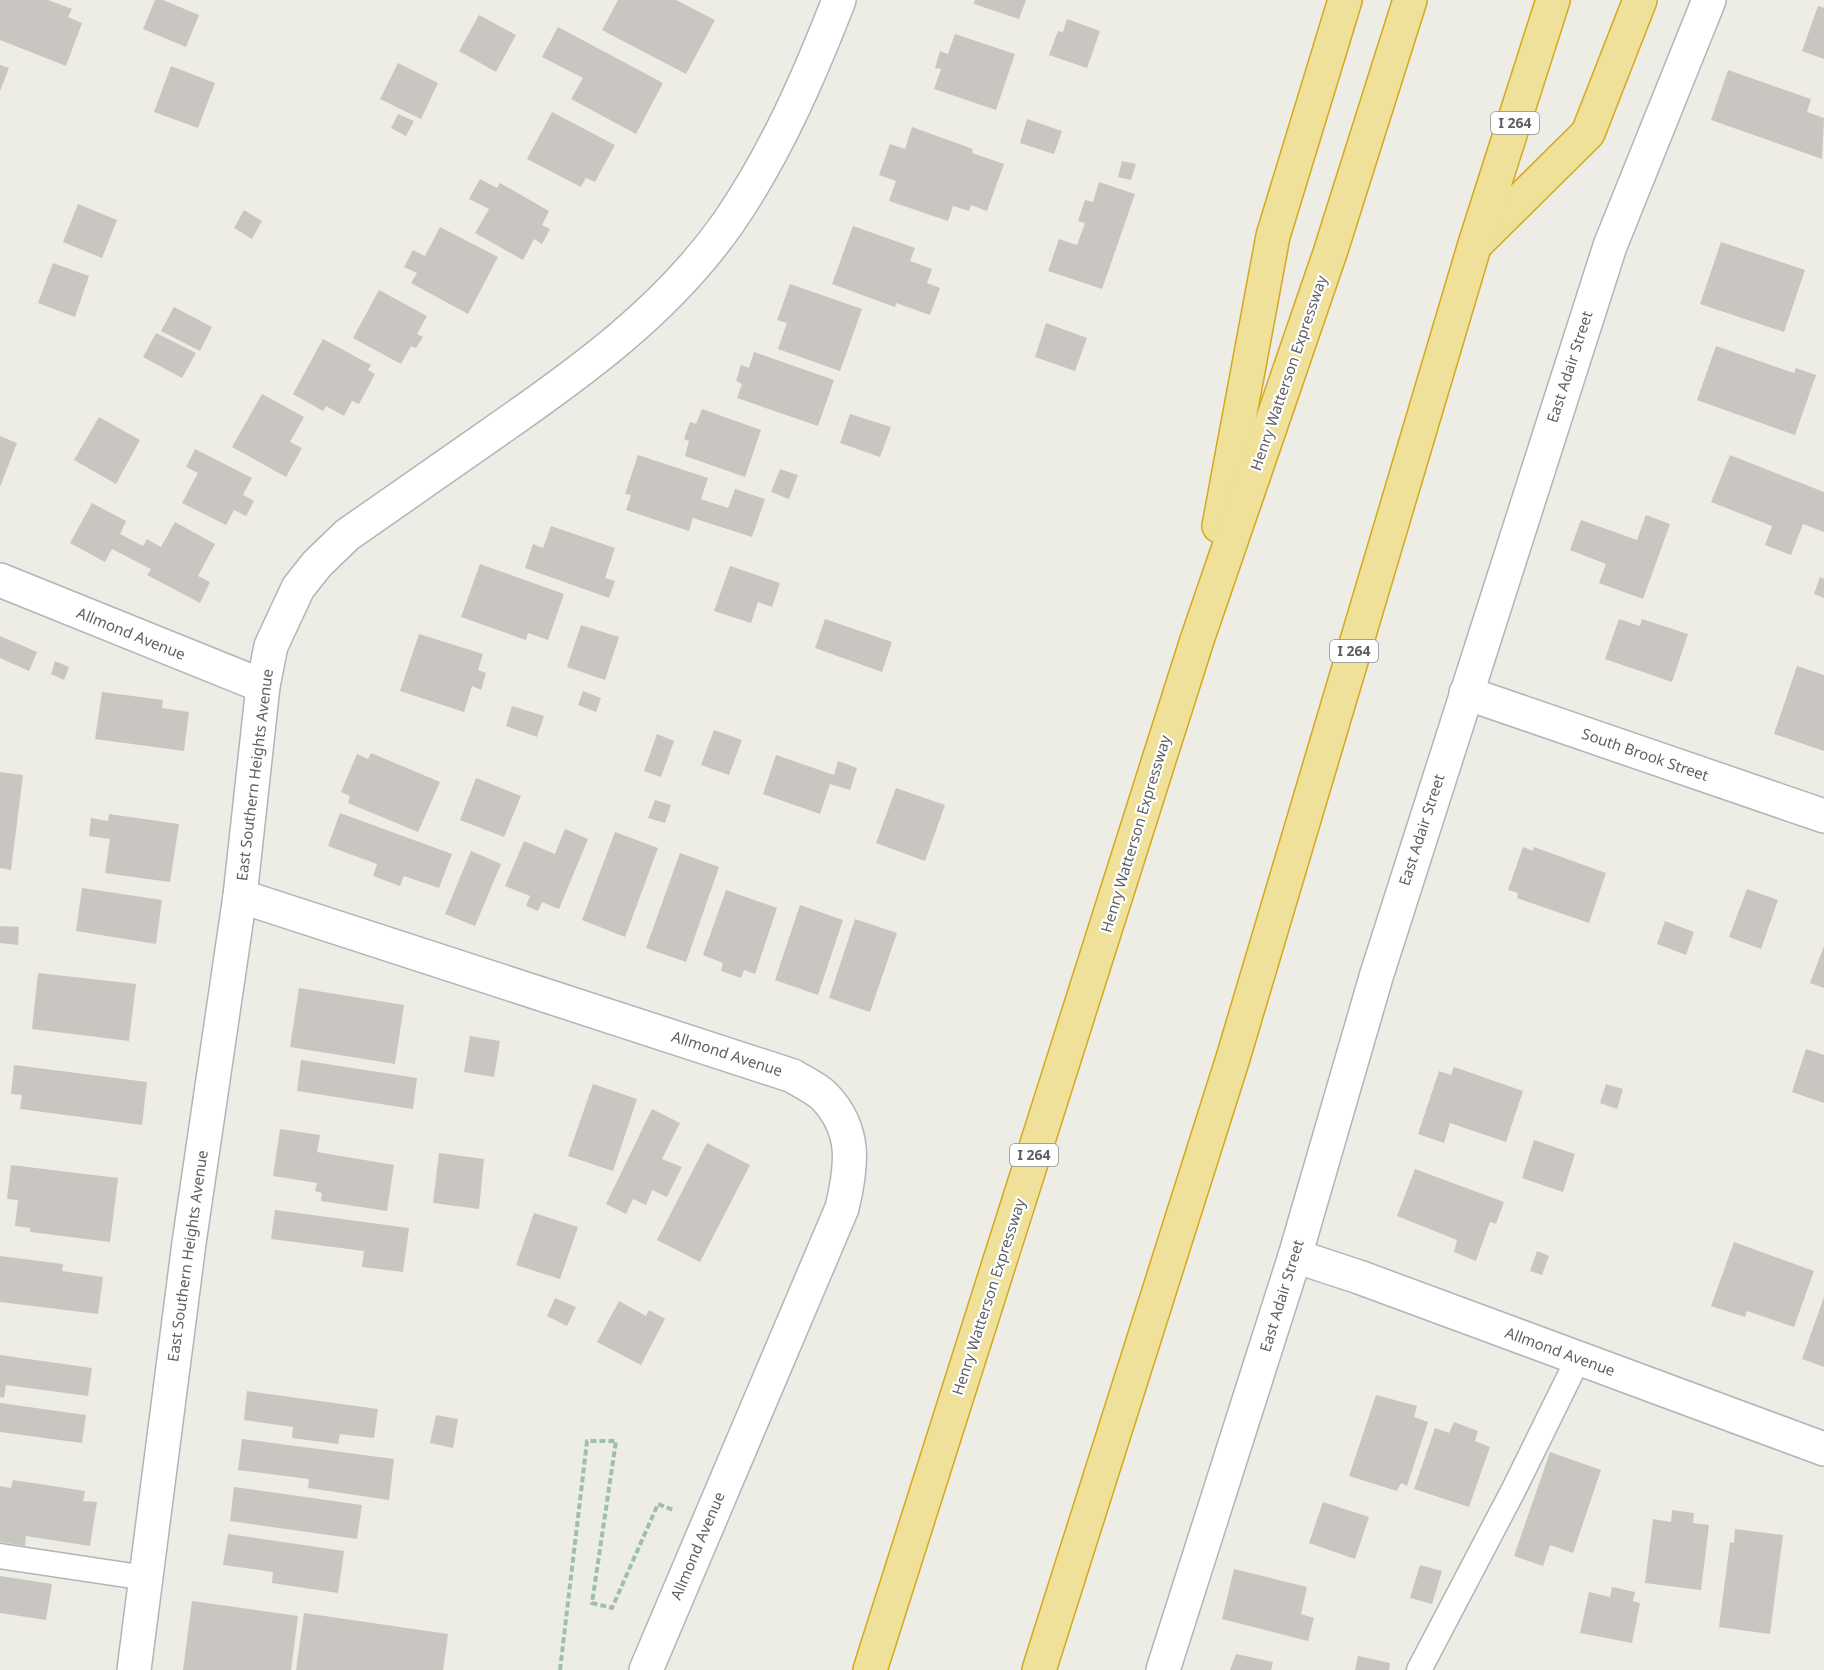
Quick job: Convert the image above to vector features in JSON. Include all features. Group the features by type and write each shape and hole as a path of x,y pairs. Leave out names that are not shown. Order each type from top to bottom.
{"highway":[{"path":"1197,640 1273,236 1345,0"},
{"name":"Henry Watterson Expressway","path":"870,1670 1197,640 1330,254 1410,0"},
{"name":"I 264","path":"1039,1670 1233,1058 1475,244 1553,0"},
{"path":"1475,244 1588,133 1640,0"}],"street":[{"name":"East Southern Heights Avenue","path":"134,1670 189,1243 240,896 263,686 271,646 298,588 317,564 347,535 584,370 648,313 691,268 728,223 789,119 839,0"},
{"name":"East Adair Street","path":"1163,1670 1295,1256 1376,977 1610,246 1709,0"},
{"name":"Allmond Avenue","path":"0,580 263,686"},
{"name":"South Brook Street","path":"1466,693 1824,816"},
{"name":"Allmond Avenue","path":"240,896 793,1076 824,1096 847,1131 851,1170 842,1208 646,1670"},
{"name":"Allmond Avenue","path":"1295,1256 1359,1276 1824,1449"}],"lane":[{"path":"1419,1670 1514,1489 1578,1359"},
{"path":"0,1556 147,1578"}],"path":[{"path":"560,1670 588,1441 616,1442 592,1603 612,1608 658,1504 708,1523"}],"building":[{"path":"0,0 48,0 72,9 68,17 82,23 66,66 0,40"},
{"path":"155,0 163,0 199,15 186,47 143,29"},
{"path":"618,0 676,0 715,20 686,74 602,30"},
{"path":"975,0 1026,0 1019,19 974,4"},
{"path":"1818,6 1824,8 1824,59 1802,51"},
{"path":"479,15 516,35 496,72 459,51"},
{"path":"1067,19 1100,31 1087,68 1049,55 1058,31 1063,32"},
{"path":"558,27 663,83 636,134 571,99 583,78 542,57"},
{"path":"955,34 1015,54 996,110 934,89 941,69 935,68 940,51 948,54"},
{"path":"398,63 438,83 421,119 380,99"},
{"path":"0,65 9,68 0,91"},
{"path":"171,66 215,83 198,128 154,112"},
{"path":"1728,70 1811,99 1807,112 1824,118 1822,159 1711,120"},
{"path":"552,112 615,145 595,182 586,178 581,187 527,159"},
{"path":"398,114 414,121 406,136 391,128"},
{"path":"1027,119 1062,131 1054,154 1020,143"},
{"path":"912,127 973,149 972,153 1004,164 987,211 971,205 969,211 953,206 948,221 889,201 896,181 879,175 890,144 905,149"},
{"path":"1122,161 1136,164 1131,180 1118,177"},
{"path":"480,179 497,188 500,183 549,211 542,225 550,229 542,244 534,239 523,260 475,233 489,209 469,199"},
{"path":"1099,182 1135,194 1102,289 1048,271 1059,239 1077,245 1085,223 1078,221 1085,200 1093,202"},
{"path":"78,204 117,220 102,258 63,242"},
{"path":"244,210 262,221 252,239 234,228"},
{"path":"853,226 915,248 910,261 932,269 927,283 940,288 930,315 896,303 895,307 832,284"},
{"path":"440,227 498,257 468,314 411,283 417,273 404,267 413,250 425,256"},
{"path":"1721,242 1805,270 1784,332 1700,304"},
{"path":"53,263 89,276 75,317 38,303"},
{"path":"790,284 862,309 840,371 778,349 787,323 777,320"},
{"path":"379,290 427,316 417,334 423,337 416,348 411,346 401,364 353,338"},
{"path":"174,307 212,327 200,351 161,331"},
{"path":"1046,323 1087,338 1075,371 1035,357"},
{"path":"156,333 196,353 182,378 143,357"},
{"path":"323,339 371,365 368,370 375,374 359,404 352,401 344,416 326,406 323,411 293,394"},
{"path":"1716,346 1794,373 1796,368 1816,375 1795,435 1697,400"},
{"path":"754,352 834,380 818,426 737,398 742,384 736,381 741,365 749,368"},
{"path":"262,394 304,417 290,442 302,448 286,477 232,447"},
{"path":"702,409 761,430 745,477 685,456 689,441 684,439 690,422 696,424"},
{"path":"850,414 891,427 880,457 840,443"},
{"path":"99,417 140,440 116,484 74,460"},
{"path":"0,436 17,443 0,487"},
{"path":"195,449 252,478 243,495 254,501 246,516 234,510 226,525 182,503 198,473 186,467"},
{"path":"638,455 708,478 701,499 728,508 735,489 765,499 752,537 693,518 689,531 626,510 631,495 625,494"},
{"path":"1730,455 1824,492 1824,532 1803,524 1791,555 1765,545 1772,526 1711,502"},
{"path":"780,469 798,475 789,499 771,492"},
{"path":"92,503 126,521 120,534 143,546 147,539 161,547 175,522 215,544 198,576 210,582 200,603 147,575 151,569 112,549 105,562 70,543"},
{"path":"1646,515 1670,524 1643,599 1599,583 1606,564 1570,550 1581,520 1637,540"},
{"path":"551,526 615,548 605,578 615,581 609,598 525,568 533,544 543,548"},
{"path":"480,564 564,594 548,640 528,633 526,640 461,617"},
{"path":"730,566 780,583 772,607 758,602 751,623 714,611"},
{"path":"1820,577 1824,579 1824,598 1814,594"},
{"path":"825,619 892,642 882,672 815,648"},
{"path":"1619,619 1640,626 1642,619 1688,634 1672,682 1605,659"},
{"path":"581,625 619,637 605,680 567,667"},
{"path":"419,634 483,654 478,670 486,673 481,690 472,686 464,712 400,691"},
{"path":"0,636 37,652 29,671 0,658"},
{"path":"55,661 69,667 64,680 51,674"},
{"path":"1797,666 1824,675 1824,751 1774,734"},
{"path":"583,691 601,698 596,712 578,705"},
{"path":"102,692 163,700 162,708 189,712 184,751 95,739"},
{"path":"512,706 544,716 537,737 506,726"},
{"path":"714,730 742,740 729,775 701,765"},
{"path":"657,734 674,741 661,777 644,771"},
{"path":"371,753 440,782 418,832 348,803 350,796 341,792 357,754 368,759"},
{"path":"776,755 834,775 838,761 857,768 850,790 830,784 820,814 763,794"},
{"path":"0,772 23,775 11,870 0,868"},
{"path":"476,778 521,796 504,837 460,820"},
{"path":"896,788 945,805 925,861 876,843"},
{"path":"655,800 671,805 665,823 648,818"},
{"path":"340,813 452,854 439,888 404,876 400,886 373,876 377,864 328,846"},
{"path":"109,814 179,824 170,882 105,873 110,839 89,836 91,818 108,821"},
{"path":"565,829 588,839 559,909 542,902 538,911 526,906 530,896 505,886 524,841 555,854"},
{"path":"615,832 658,848 625,937 582,920"},
{"path":"1523,847 1533,851 1534,847 1606,873 1589,923 1517,898 1518,893 1508,890"},
{"path":"471,851 501,864 475,926 445,914"},
{"path":"680,853 719,867 686,962 646,948"},
{"path":"82,888 162,900 156,944 76,931"},
{"path":"1747,889 1778,900 1761,949 1729,937"},
{"path":"726,890 777,908 755,974 744,970 741,978 721,971 723,963 703,955"},
{"path":"800,905 843,920 818,995 775,980"},
{"path":"855,919 897,933 870,1012 829,998"},
{"path":"1665,921 1694,932 1686,955 1657,944"},
{"path":"0,926 19,927 18,945 0,943"},
{"path":"1824,946 1824,988 1810,983"},
{"path":"38,973 136,984 129,1041 32,1029"},
{"path":"299,988 404,1005 395,1064 290,1047"},
{"path":"470,1036 500,1041 494,1077 464,1072"},
{"path":"1806,1049 1824,1055 1824,1103 1792,1092"},
{"path":"301,1060 417,1078 413,1109 297,1091"},
{"path":"14,1065 147,1082 142,1125 20,1109 22,1095 11,1094"},
{"path":"1454,1067 1523,1091 1506,1142 1450,1123 1444,1143 1418,1134 1439,1071 1451,1075"},
{"path":"593,1084 637,1099 613,1171 568,1156"},
{"path":"1606,1084 1623,1089 1617,1109 1600,1103"},
{"path":"652,1109 680,1123 662,1159 682,1167 667,1197 652,1190 646,1205 633,1199 626,1214 606,1204"},
{"path":"280,1129 320,1135 317,1152 394,1165 387,1211 321,1201 322,1193 315,1191 317,1183 273,1176"},
{"path":"1534,1140 1575,1154 1563,1192 1522,1178"},
{"path":"707,1143 750,1165 700,1262 657,1240"},
{"path":"439,1153 484,1159 479,1209 433,1203"},
{"path":"11,1165 118,1178 110,1242 30,1232 30,1228 15,1226 18,1200 7,1199"},
{"path":"1415,1169 1504,1202 1496,1224 1490,1222 1476,1261 1454,1252 1457,1240 1397,1216"},
{"path":"275,1210 409,1228 403,1272 362,1267 364,1251 271,1239"},
{"path":"534,1213 578,1227 560,1279 516,1265"},
{"path":"1734,1242 1814,1271 1794,1327 1747,1311 1745,1317 1711,1306"},
{"path":"1537,1251 1549,1256 1542,1275 1530,1271"},
{"path":"0,1256 63,1264 62,1271 103,1277 98,1314 0,1302"},
{"path":"1824,1297 1824,1367 1802,1359"},
{"path":"555,1298 576,1307 567,1326 547,1316"},
{"path":"619,1301 646,1316 649,1310 665,1319 641,1365 597,1342"},
{"path":"0,1355 92,1368 88,1396 6,1385 4,1398 0,1397"},
{"path":"247,1391 378,1409 374,1438 340,1434 338,1444 292,1438 293,1427 244,1420"},
{"path":"1376,1395 1417,1406 1414,1417 1428,1422 1407,1486 1401,1483 1397,1491 1349,1476"},
{"path":"0,1403 86,1415 82,1443 0,1432"},
{"path":"436,1415 458,1419 453,1448 430,1443"},
{"path":"1454,1422 1478,1431 1475,1441 1490,1447 1469,1507 1414,1489 1435,1428 1449,1433"},
{"path":"242,1439 394,1459 389,1500 308,1488 309,1479 238,1470"},
{"path":"1550,1452 1601,1470 1573,1553 1550,1545 1543,1566 1514,1556"},
{"path":"13,1480 85,1491 83,1501 97,1502 90,1546 26,1536 25,1546 0,1542 0,1486 11,1488"},
{"path":"234,1487 362,1505 357,1539 230,1521"},
{"path":"1323,1502 1369,1517 1355,1559 1309,1543"},
{"path":"1672,1510 1694,1513 1693,1523 1709,1525 1701,1590 1645,1583 1653,1519 1671,1522"},
{"path":"1735,1529 1783,1535 1770,1634 1719,1627 1730,1542 1734,1543"},
{"path":"228,1534 344,1551 338,1593 272,1583 273,1572 223,1565"},
{"path":"1420,1565 1442,1571 1432,1604 1410,1598"},
{"path":"1234,1569 1307,1587 1301,1614 1314,1618 1308,1641 1222,1619"},
{"path":"0,1576 52,1584 46,1620 0,1613"},
{"path":"1612,1587 1635,1592 1633,1601 1640,1603 1632,1643 1580,1633 1589,1592 1610,1597"},
{"path":"192,1601 298,1616 291,1670 183,1670"},
{"path":"304,1613 448,1634 443,1670 296,1670"},
{"path":"1236,1654 1273,1662 1271,1670 1230,1670"},
{"path":"1358,1656 1390,1663 1389,1670 1355,1670"}]}
